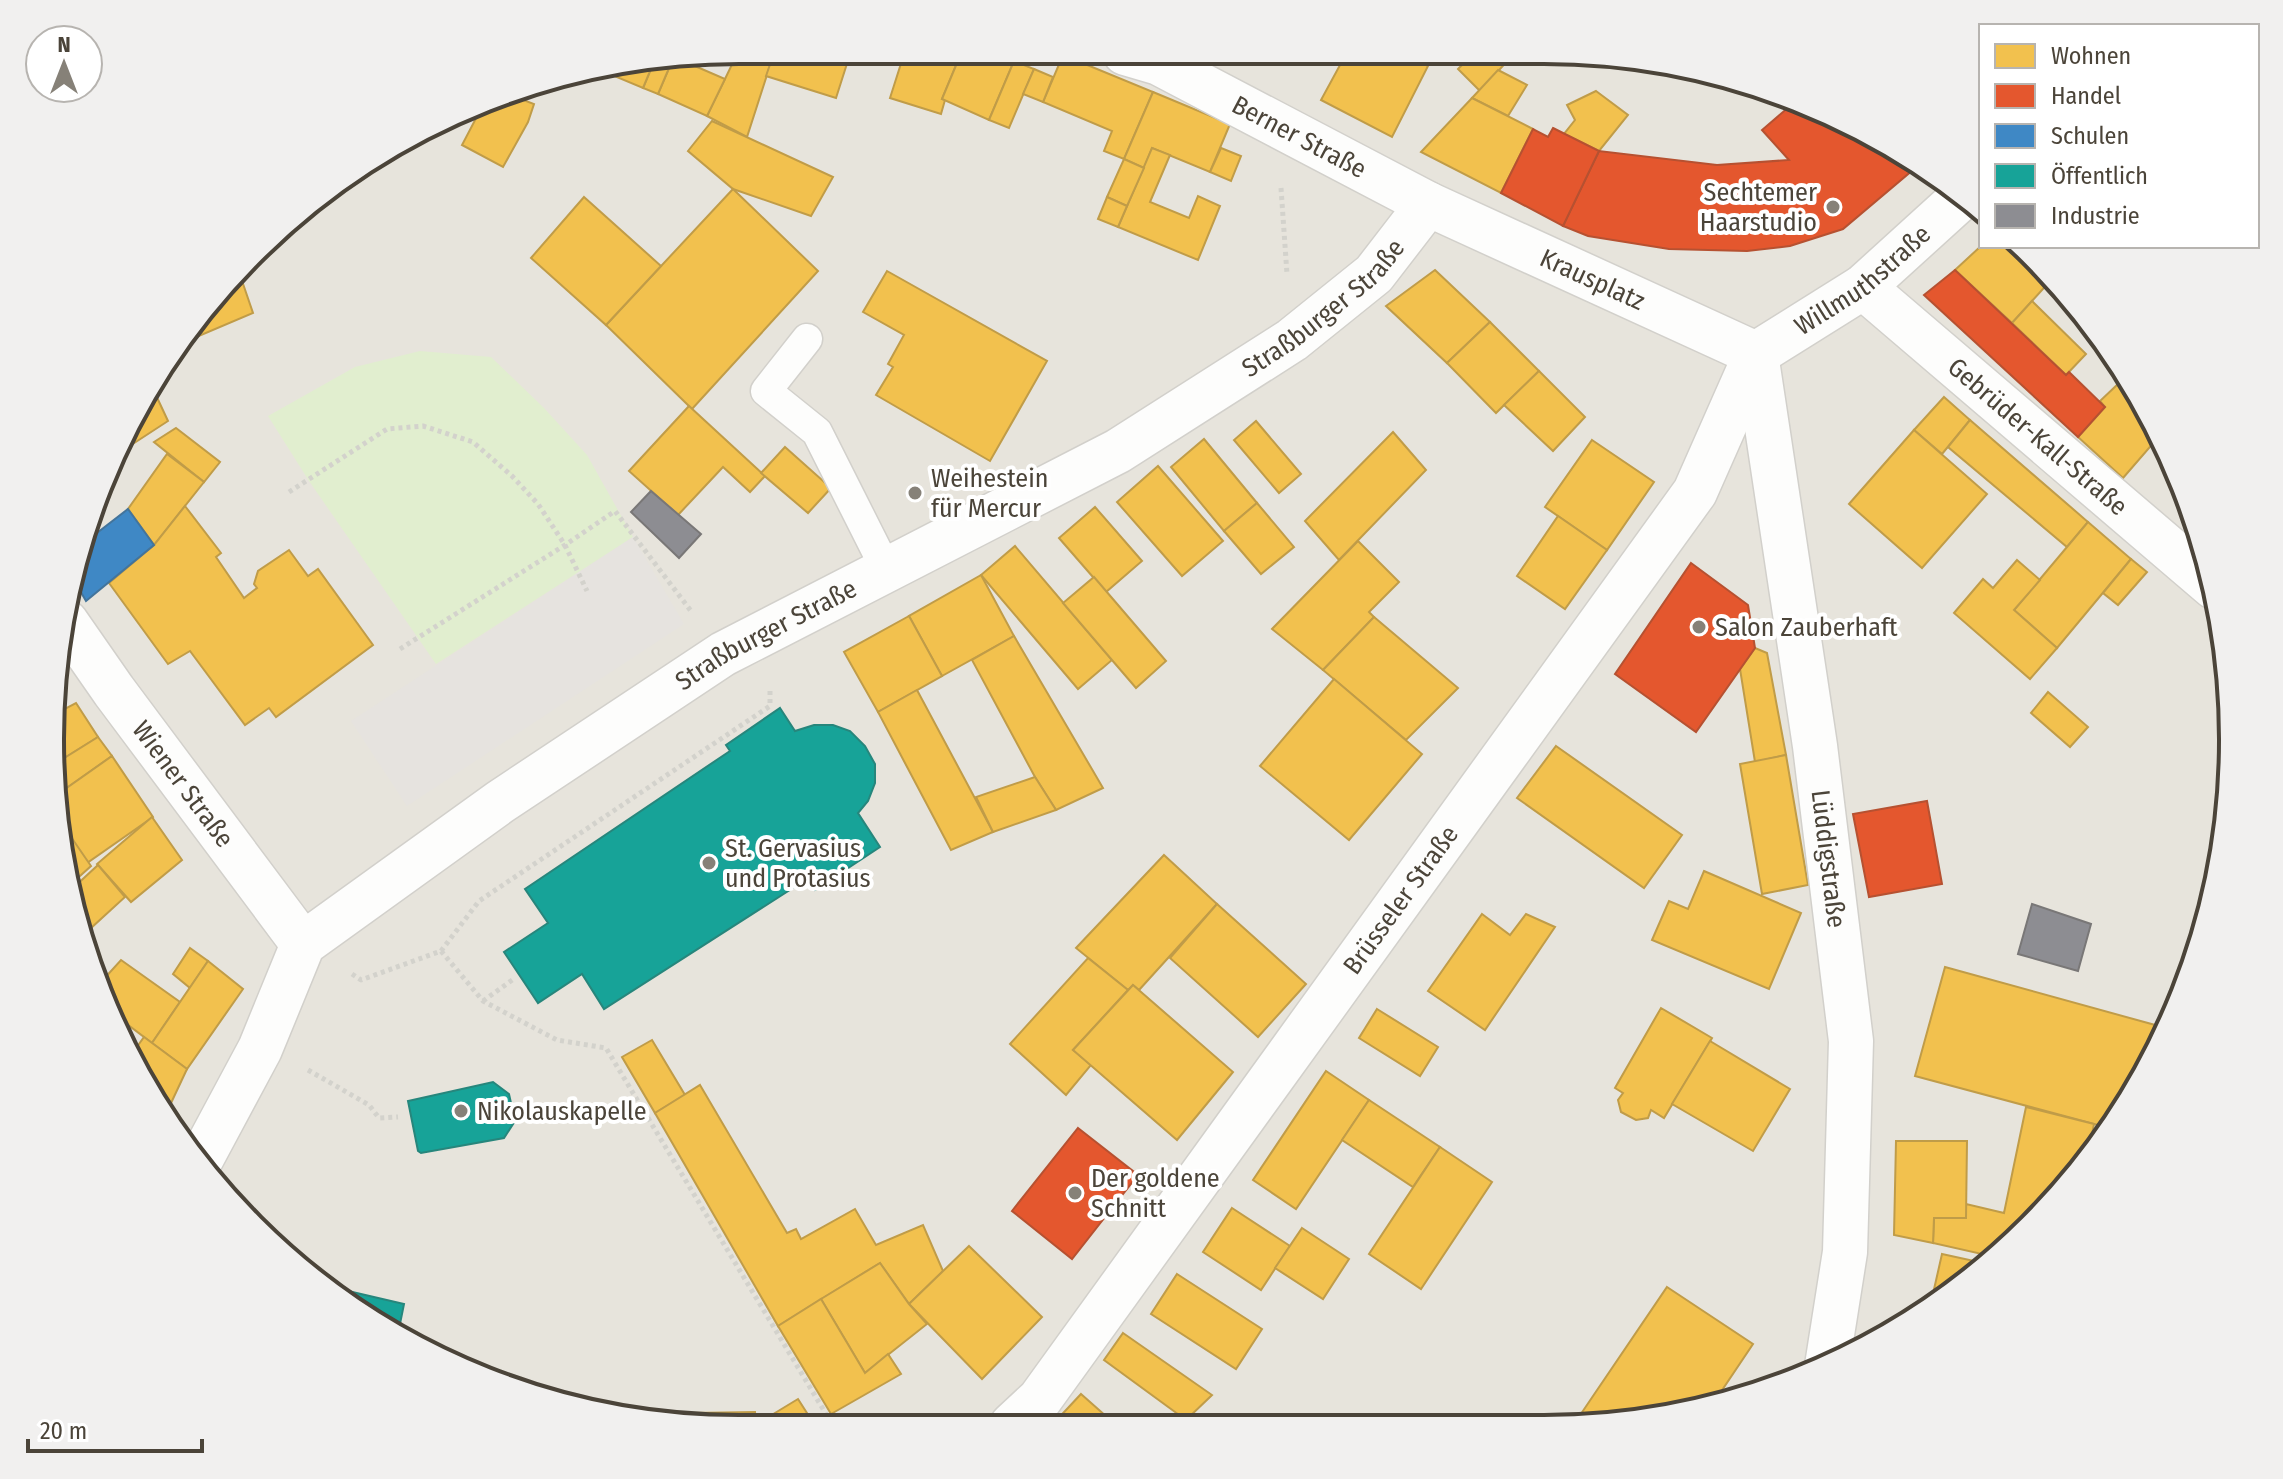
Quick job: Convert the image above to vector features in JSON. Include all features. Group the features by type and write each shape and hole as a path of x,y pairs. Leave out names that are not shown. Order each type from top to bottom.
{"street":[{"name":"Berner Straße","path":"1165,64 1428,204"},
{"name":"Straßburger Straße","path":"303,944 500,802 723,654 1118,451 1292,340 1374,274 1428,204"},
{"name":"Krausplatz","path":"1428,204 1756,354"},
{"name":"Willmuthstraße","path":"1756,354 1863,287 1955,204"},
{"name":"Gebrüder-Kall-Straße","path":"1863,287 2198,573"},
{"name":"Lüddigstraße","path":"1756,354 1815,746 1851,1041 1845,1252 1829,1351"},
{"name":"Brüsseler Straße","path":"1023,1415 1040,1399 1695,492 1756,354"},
{"name":"Wiener Straße","path":"73,632 303,944"},
{"path":"205,1152 260,1049 303,944"}],"lane":[{"path":"807,339 766,391 817,432 886,569"}],"path":[{"path":"1277,123 1292,340"},
{"path":"289,492 387,429 423,426 473,442 538,504 565,545 587,591"},
{"path":"400,649 615,511 723,654"},
{"path":"303,944 361,980 441,951 479,901 770,706 771,627"},
{"path":"441,951 483,1001 557,1040 606,1048 827,1415"},
{"path":"483,1001 515,978"},
{"path":"315,1073 369,1105 379,1118 398,1117"}],"shaded area":[{"path":"740,64 1588,65 1675,77 1718,87 1802,115 1881,154 1955,204 1979,224 1979,248 2006,248 2051,294 2105,364 2129,402 2168,481 2183,522 2206,608 2213,651 2218,695 2218,784 2206,871 2196,914 2168,998 2149,1038 2129,1077 2079,1151 2021,1217 1989,1247 1919,1301 1881,1325 1802,1364 1761,1379 1675,1402 1588,1414 695,1414 608,1402 565,1392 481,1364 402,1325 328,1275 262,1217 232,1185 178,1115 134,1038 100,957 77,871 65,784 65,695 77,608 87,565 115,481 154,402 204,328 232,294 294,232 364,178 402,154 481,115 565,87 651,70"},
{"path":"633,537 684,624 407,806 351,721"}],"green space":[{"path":"420,351 491,357 587,455 633,537 436,664 309,481 268,416 355,367"}],"building: Wohnen":[{"path":"732,64 770,64 747,137 707,116"},
{"path":"770,64 847,64 836,98 766,76"},
{"path":"901,64 957,64 942,99 945,100 941,114 890,98"},
{"path":"957,64 1013,64 989,120 942,99"},
{"path":"1013,64 1034,69 1009,128 989,120"},
{"path":"1059,64 1085,64 1153,92 1124,159 1104,151 1112,131 1043,102"},
{"path":"1341,64 1428,66 1392,137 1321,100"},
{"path":"1463,64 1505,64 1480,91 1458,69"},
{"path":"693,65 725,79 707,116 658,94 669,68"},
{"path":"669,68 658,94 643,88 650,70"},
{"path":"1034,69 1053,77 1043,102 1023,94"},
{"path":"650,70 643,88 614,76"},
{"path":"1498,70 1527,85 1508,116 1472,98"},
{"path":"1596,91 1628,115 1599,151 1564,134 1575,120 1567,105"},
{"path":"1153,92 1230,124 1210,172 1152,148 1144,168 1124,159"},
{"path":"1472,98 1533,129 1501,193 1421,152"},
{"path":"523,100 534,104 528,122 503,167 462,145 477,117"},
{"path":"712,121 833,177 811,216 733,189 688,151"},
{"path":"1152,148 1170,155 1150,202 1189,218 1198,196 1220,206 1198,260 1118,227"},
{"path":"1221,148 1241,156 1231,181 1210,172"},
{"path":"1124,159 1144,168 1127,206 1107,197"},
{"path":"733,189 818,271 692,409 606,325"},
{"path":"584,197 661,266 606,325 531,258"},
{"path":"1107,197 1127,206 1118,227 1098,219"},
{"path":"1979,248 2006,248 2045,287 2012,323 1955,270"},
{"path":"1435,270 1490,322 1447,363 1386,306"},
{"path":"887,271 1047,361 990,461 876,395 893,367 888,364 904,335 863,312"},
{"path":"243,283 253,313 198,336"},
{"path":"2032,301 2086,354 2066,375 2012,323"},
{"path":"1490,322 1539,371 1496,413 1447,363"},
{"path":"1539,371 1585,417 1553,451 1504,405"},
{"path":"2118,384 2151,446 2123,478 2078,437 2105,407 2100,401"},
{"path":"157,397 168,421 133,444"},
{"path":"1944,397 1970,420 1942,454 1914,430"},
{"path":"689,406 765,476 750,492 723,467 678,515 629,471"},
{"path":"1970,420 2088,522 2067,547 1948,447"},
{"path":"1256,421 1301,474 1279,493 1234,440"},
{"path":"176,428 220,462 204,482 154,442"},
{"path":"1914,430 1987,494 1922,568 1849,504"},
{"path":"1393,432 1426,470 1339,560 1305,521"},
{"path":"1204,439 1257,503 1224,531 1171,467"},
{"path":"1592,440 1654,482 1607,550 1545,507"},
{"path":"785,447 831,488 808,513 761,473"},
{"path":"167,454 204,482 154,545 128,509"},
{"path":"1158,466 1223,541 1182,576 1117,502"},
{"path":"1257,503 1294,547 1261,574 1224,531"},
{"path":"185,506 221,553 216,557 244,598 257,588 254,584 258,571 289,550 308,576 318,569 373,645 276,717 269,708 245,725 190,651 168,664 109,583 154,545"},
{"path":"1095,507 1142,561 1106,592 1059,538"},
{"path":"1558,516 1607,550 1565,609 1517,576"},
{"path":"2088,522 2131,559 2057,648 2014,610"},
{"path":"1358,541 1399,582 1369,612 1374,617 1323,670 1272,629"},
{"path":"1015,546 1112,660 1078,689 981,575"},
{"path":"2131,559 2147,572 2118,605 2103,593"},
{"path":"2017,560 2040,580 2014,610 2057,648 2030,679 1954,613 1983,579 1993,588"},
{"path":"981,575 1014,636 942,676 909,616"},
{"path":"1094,577 1166,661 1136,688 1063,603"},
{"path":"909,616 942,676 878,712 844,652"},
{"path":"1374,617 1458,688 1406,740 1323,670"},
{"path":"1014,636 1103,788 1056,810 972,660"},
{"path":"1755,648 1767,653 1786,755 1755,762 1740,669"},
{"path":"1334,679 1422,754 1349,840 1260,766"},
{"path":"917,690 993,832 951,850 878,712"},
{"path":"2048,692 2088,727 2070,747 2031,713"},
{"path":"76,703 98,737 64,758 64,740 65,709"},
{"path":"98,737 112,756 66,789 64,758"},
{"path":"1556,746 1682,835 1644,888 1517,798"},
{"path":"1786,755 1808,885 1762,894 1740,764"},
{"path":"112,756 153,817 87,863 72,839 66,789"},
{"path":"1035,777 1056,810 993,832 976,797"},
{"path":"152,817 182,860 131,902 97,864"},
{"path":"72,838 91,866 78,877"},
{"path":"1164,855 1217,904 1139,990 1133,985 1128,990 1076,948"},
{"path":"98,865 125,897 91,928 80,882"},
{"path":"1704,871 1801,913 1769,989 1652,940 1669,901 1688,909"},
{"path":"1217,904 1306,984 1258,1037 1170,958"},
{"path":"1482,914 1510,935 1526,914 1555,927 1485,1030 1428,991"},
{"path":"190,948 208,961 190,988 173,974"},
{"path":"1088,958 1128,990 1073,1050 1091,1065 1066,1095 1010,1044"},
{"path":"121,960 180,1002 152,1043 128,1025 107,976"},
{"path":"208,961 243,989 187,1069 152,1043"},
{"path":"1945,967 2155,1025 2129,1077 2098,1125 1915,1076"},
{"path":"1133,985 1233,1072 1177,1140 1073,1050"},
{"path":"1661,1008 1712,1038 1664,1118 1651,1110 1648,1118 1636,1120 1621,1112 1618,1100 1623,1093 1615,1088"},
{"path":"1377,1009 1438,1047 1420,1076 1359,1038"},
{"path":"144,1037 187,1069 171,1104 154,1077 138,1046"},
{"path":"652,1040 685,1095 655,1113 622,1057"},
{"path":"1710,1041 1790,1089 1753,1151 1672,1104"},
{"path":"1326,1071 1369,1100 1296,1209 1253,1180"},
{"path":"700,1085 787,1233 796,1229 801,1239 855,1209 876,1245 923,1225 943,1271 909,1304 880,1263 778,1326 655,1113"},
{"path":"1369,1100 1440,1147 1413,1187 1342,1140"},
{"path":"2026,1107 2094,1124 2092,1133 2051,1185 1981,1254 1933,1243 1934,1218 1966,1218 1966,1204 2004,1213"},
{"path":"1896,1141 1967,1141 1966,1218 1934,1218 1933,1243 1894,1235"},
{"path":"1440,1147 1492,1182 1421,1289 1369,1254"},
{"path":"1232,1208 1290,1246 1261,1290 1203,1252"},
{"path":"1302,1228 1349,1259 1323,1299 1275,1268"},
{"path":"969,1246 1042,1317 982,1379 909,1304"},
{"path":"1942,1254 1972,1261 1955,1275 1934,1290"},
{"path":"880,1263 927,1324 865,1373 821,1299"},
{"path":"1177,1274 1262,1329 1236,1369 1151,1314"},
{"path":"1667,1287 1753,1344 1721,1391 1675,1402 1581,1414"},
{"path":"821,1299 865,1373 888,1354 901,1374 831,1414 778,1326"},
{"path":"1123,1333 1212,1395 1191,1415 1179,1415 1104,1360"},
{"path":"1081,1394 1105,1415 1061,1415"},
{"path":"798,1399 808,1415 772,1415"},
{"path":"755,1412 755,1415 695,1414 692,1413"}],"building: Handel":[{"path":"1786,109 1842,134 1910,172 1843,229 1790,246 1747,251 1669,249 1588,236 1563,226 1599,151 1717,165 1789,160 1762,130"},
{"path":"1553,128 1599,151 1563,226 1501,193 1533,129 1548,137"},
{"path":"1955,270 2066,375 2069,372 2105,407 2078,437 1924,295"},
{"name":"Salon Zauberhaft","path":"1691,563 1748,605 1755,648 1696,732 1615,674"},
{"path":"1927,801 1942,884 1869,897 1853,814"},
{"name":"Der goldene Schnitt","path":"1078,1128 1138,1175 1072,1259 1012,1211"}],"building: Schulen":[{"path":"128,509 154,545 86,601 81,592 97,533"}],"building: Öffentlich":[{"name":"St. Gervasius und Protasius","path":"780,708 795,731 814,725 833,725 850,731 865,746 875,764 875,783 868,801 858,813 880,847 815,890 807,879 604,1009 582,974 538,1003 504,952 548,923 525,889 730,751 726,745"},
{"name":"Nikolauskapelle","path":"493,1082 509,1094 515,1121 504,1138 421,1153 418,1151 408,1101"},
{"path":"351,1292 404,1304 400,1324"}],"building: Industrie":[{"path":"651,491 701,534 679,558 631,512"},
{"path":"2032,904 2091,924 2078,971 2018,954"}],"place":[{"name":"Sechtemer Haarstudio","path":"1833,207"},
{"name":"Weihestein für Mercur","path":"915,493"},
{"name":"Salon Zauberhaft","path":"1699,627"},
{"name":"St. Gervasius und Protasius","path":"709,863"},
{"name":"Nikolauskapelle","path":"461,1111"},
{"name":"Der goldene Schnitt","path":"1075,1193"}]}
